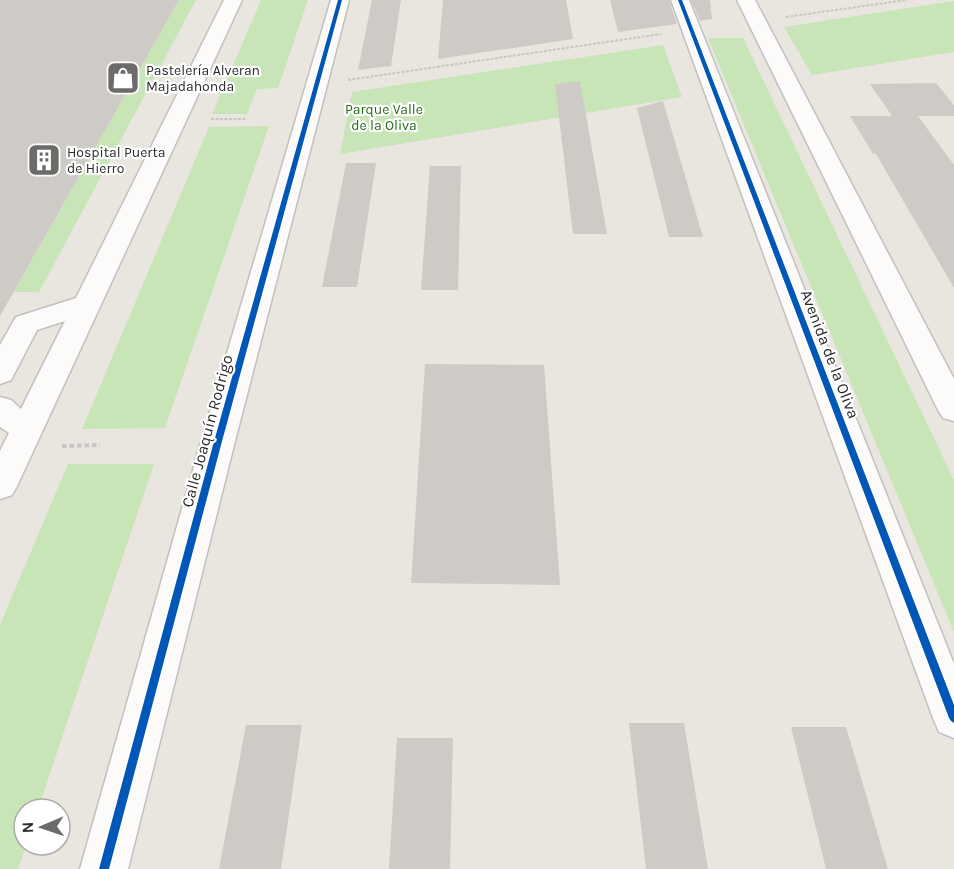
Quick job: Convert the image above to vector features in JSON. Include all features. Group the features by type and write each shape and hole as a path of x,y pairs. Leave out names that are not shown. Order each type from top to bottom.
{"street":[{"path":"0,457 9,416 75,307 223,0"},
{"path":"0,486 233,0"},
{"name":"Calle Joaquín Rodrigo","path":"104,869 217,445 340,0"},
{"name":"Avenida de la Oliva","path":"680,0 954,718"},
{"path":"746,0 954,410"},
{"path":"0,373 26,324 75,307"}],"path":[{"path":"786,17 907,0"},
{"path":"341,81 664,33"},
{"path":"211,119 247,119"},
{"path":"62,446 100,445"}],"green space":[{"path":"179,0 196,0 39,292 14,292"},
{"path":"261,0 308,0 278,88 257,89 247,114 212,114"},
{"path":"954,1 954,52 812,75 784,27"},
{"path":"708,38 743,38 954,480 954,632"},
{"name":"Parque Valle de la Oliva","path":"663,45 682,97 340,154 352,92"},
{"path":"269,126 165,428 82,429 209,127"},
{"path":"68,464 154,464 42,797 12,797 12,857 22,857 18,869 0,869 0,625"}],"building":[{"name":"Hospital Puerta de Hierro","path":"0,0 179,0 0,316"},
{"path":"372,0 401,0 391,66 358,70"},
{"path":"443,0 566,0 573,39 438,59"},
{"path":"610,0 669,0 677,24 618,32"},
{"path":"691,0 710,0 712,19 700,21"},
{"path":"580,81 607,234 573,234 555,84"},
{"path":"936,83 954,105 954,116 918,116 954,165 954,288 876,154 873,154 850,116 892,116 870,84"},
{"path":"663,101 703,237 669,237 637,108"},
{"path":"346,163 376,163 357,287 322,287"},
{"path":"430,166 461,166 458,290 421,290"},
{"path":"425,364 544,365 560,585 411,583"},
{"path":"629,723 684,723 708,869 646,869"},
{"path":"246,725 302,725 281,869 219,869"},
{"path":"791,727 846,727 888,869 826,869"},
{"path":"397,738 453,738 450,869 389,869"}],"cycle path":[{"path":"104,869 217,445 340,0"},
{"path":"680,0 954,718"}],"place":[{"name":"Pastelería Alveran Majadahonda","path":"123,78"},
{"name":"Hospital Puerta de Hierro","path":"44,160"}]}
